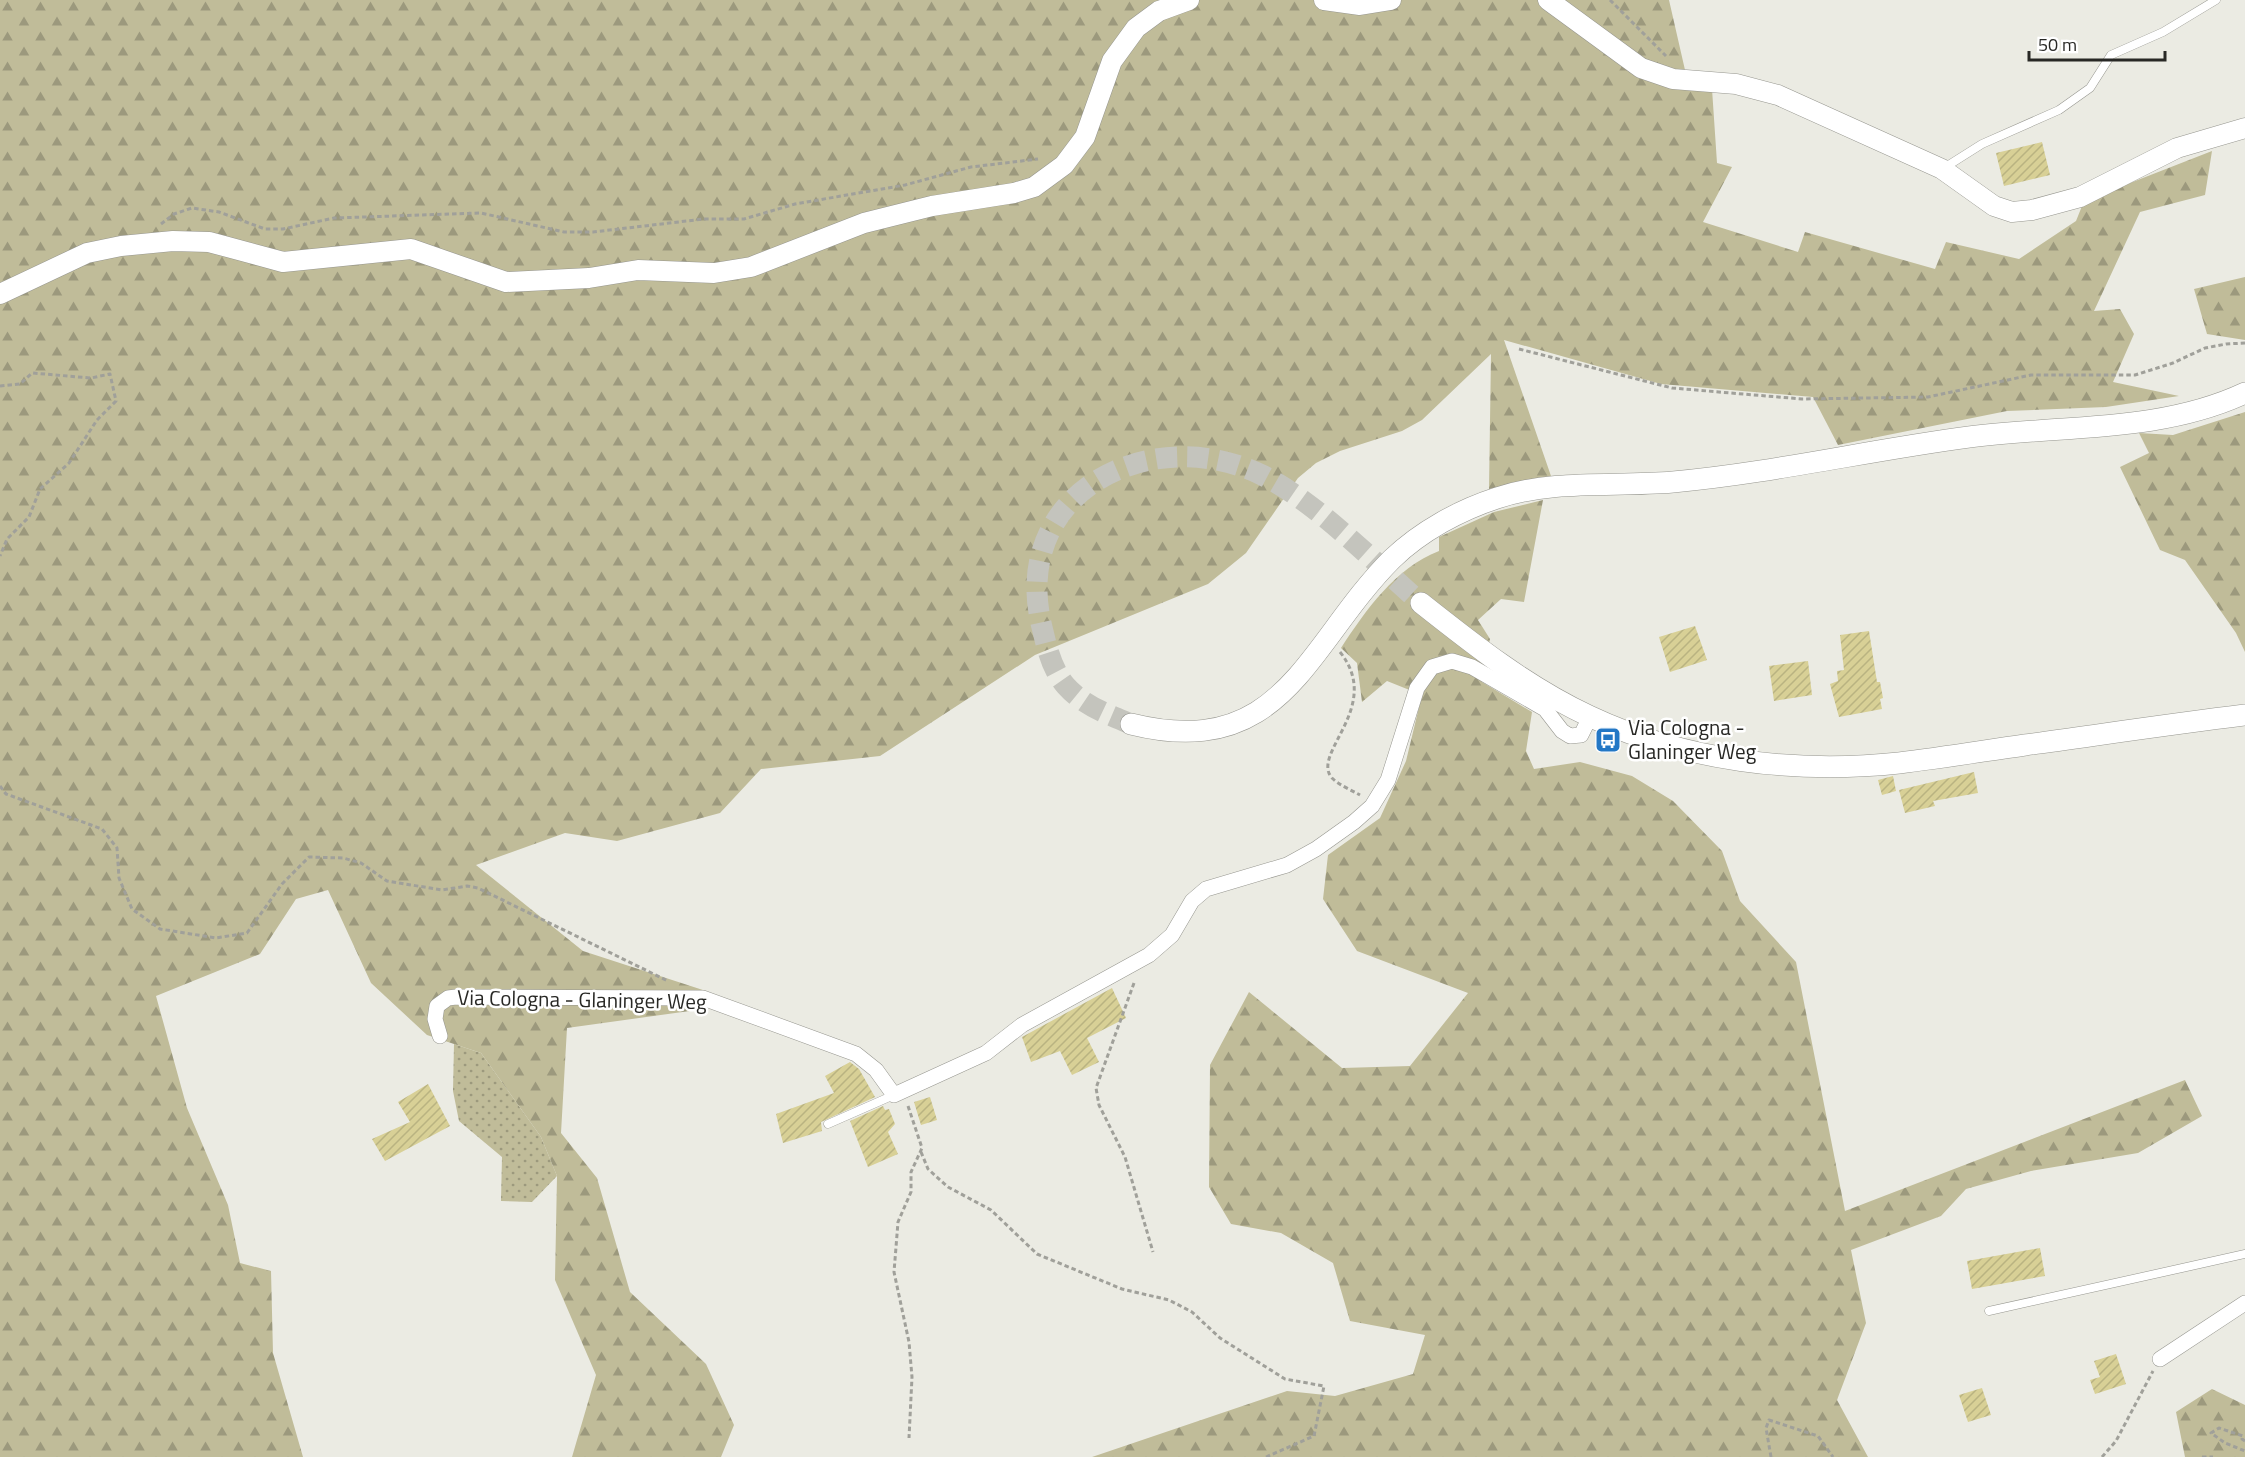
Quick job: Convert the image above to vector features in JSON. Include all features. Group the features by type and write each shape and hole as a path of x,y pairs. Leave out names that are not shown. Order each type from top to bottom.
{"main road":[{"path":"1131,724 1163,732 1209,731 1257,712 1275,699 1297,677 1372,580 1395,556 1443,522 1497,498 1542,487 1709,478 1970,436 2103,425 2171,416 2245,393"},
{"path":"1421,603 1518,676 1590,717 1655,742 1692,752 1762,762 1848,765 1898,763 2245,715"}],"street":[{"path":"0,294 87,254 121,246 154,243 209,242 283,262 411,249 506,282 589,278 638,270 714,273 752,267 864,223 932,206 1014,193 1034,187 1064,165 1085,137 1112,61 1136,28 1159,11 1190,0"},
{"path":"1324,0 1360,5 1392,0"},
{"path":"1548,0 1641,68 1673,80 1736,84 1778,95 1942,169 1994,206 2012,212 2032,210 2080,197 2177,148 2245,128"},
{"path":"894,1095 986,1053 1022,1025 1149,955 1172,935 1192,901 1206,888 1302,858 1345,828 1372,806 1394,766 1417,688 1432,667 1441,662 1463,663 1539,705 1551,715 1562,731 1570,736 1581,735 1590,717"},
{"name":"Via Cologna - Glaninger Weg","path":"440,1036 435,1012 437,1006 448,998 697,998 710,1000 849,1050 870,1064 894,1095"},
{"path":"2160,1359 2245,1303"}],"lane":[{"path":"1942,169 1982,144 2059,110 2090,88 2111,55 2163,32 2216,0"},
{"path":"828,1124 894,1095"},
{"path":"1989,1311 2245,1254"}],"path":[{"path":"1610,0 1668,57 1646,60 1641,68"},
{"path":"154,243 158,227 165,219 192,208 219,212 265,229 283,229 334,218 481,213 564,232 593,232 704,219 744,219 795,204 906,184 971,167 1040,159"},
{"path":"1519,349 1672,388 1802,399 1928,397 2031,375 2135,375 2173,363 2205,348 2245,344"},
{"path":"0,386 20,384 32,373 91,378 111,374 116,401 97,420 69,463 40,489 28,517 7,539 0,556"},
{"path":"1346,658 1355,689 1354,701 1352,712 1328,756 1328,772 1337,782 1365,797 1372,806"},
{"path":"0,786 6,794 102,829 117,848 119,878 132,909 160,929 216,938 247,933 282,884 309,857 342,858 361,863 387,881 442,890 467,886 478,888 693,993 697,998"},
{"path":"1149,955 1135,982 1096,1088 1099,1105 1125,1157 1153,1252"},
{"path":"894,1095 905,1102 911,1111 921,1140 921,1152 928,1169 948,1187 984,1204 1037,1254 1122,1289 1169,1300 1192,1312 1220,1338 1285,1379 1324,1386 1314,1436 1266,1457"},
{"path":"909,1438 911,1365 894,1272 898,1222 910,1192 910,1172 921,1152"},
{"path":"2102,1457 2116,1441 2160,1359"},
{"path":"1771,1457 1766,1428 1769,1420 1818,1436 1833,1457"},
{"path":"2245,1441 2242,1436 2224,1430 2217,1429 2211,1432 2225,1443 2245,1451"},
{"path":"2202,1457 2213,1457"}],"green space":[{"path":"0,0 1669,0 1685,70 1711,74 1717,163 1732,167 1703,222 1798,252 1805,232 1935,269 1946,242 2019,259 2076,221 2084,201 2212,151 2205,195 2140,212 2094,311 2120,309 2134,334 2113,382 2179,396 2106,407 2007,411 1838,445 1813,397 1661,384 1504,340 1551,476 1489,489 1491,354 1422,420 1402,431 1340,451 1316,463 1298,478 1246,553 1208,584 1035,655 880,756 761,769 720,813 617,841 565,833 476,865 583,951 706,991 704,1009 567,1028 561,1133 597,1178 630,1292 706,1364 734,1425 721,1457 572,1457 596,1375 555,1280 557,1176 541,1137 481,1053 427,1035 371,983 328,890 296,899 260,954 156,996 187,1108 228,1205 240,1263 271,1271 273,1353 303,1457 0,1457"},
{"path":"2245,277 2245,340 2207,334 2194,289"},
{"path":"2245,412 2245,652 2236,633 2185,560 2160,550 2120,467 2149,453 2139,433 2173,435"},
{"path":"1543,500 1524,602 1501,599 1478,620 1490,639 1482,682 1532,712 1526,751 1534,769 1580,762 1632,776 1673,801 1722,851 1740,901 1796,962 1845,1211 2185,1080 2202,1116 2138,1153 2031,1171 1966,1189 1941,1216 1851,1250 1866,1323 1837,1400 1868,1457 1092,1457 1287,1391 1335,1396 1413,1374 1425,1335 1350,1321 1333,1263 1281,1233 1231,1224 1209,1187 1210,1065 1249,992 1342,1068 1410,1066 1468,993 1357,951 1323,899 1328,855 1380,818 1406,761 1422,695 1387,681 1362,702 1357,663 1341,648 1371,605 1395,579 1423,558 1439,551 1439,537 1494,512"},
{"path":"454,1044 481,1053 541,1137 557,1176 532,1202 501,1201 502,1157 459,1121 453,1091"},
{"path":"2212,1389 2245,1405 2245,1457 2185,1457 2176,1412"}],"building":[{"path":"2042,142 2050,175 2004,186 1996,153"},
{"path":"1695,626 1707,660 1670,672 1659,637"},
{"path":"1869,631 1877,682 1880,682 1883,698 1880,699 1882,709 1839,717 1830,684 1838,681 1837,671 1844,670 1840,635"},
{"path":"1808,661 1812,695 1774,701 1769,666"},
{"path":"1974,772 1978,793 1933,801 1935,806 1905,813 1899,790"},
{"path":"1893,776 1896,791 1882,795 1878,780"},
{"path":"1112,988 1126,1018 1087,1038 1099,1062 1072,1075 1060,1051 1031,1062 1022,1037"},
{"path":"850,1062 859,1069 875,1097 821,1122 822,1131 783,1143 776,1114 834,1093 825,1076"},
{"path":"428,1084 450,1126 385,1161 372,1139 410,1122 398,1102"},
{"path":"930,1097 937,1120 921,1125 914,1102"},
{"path":"883,1106 885,1110 889,1109 895,1124 888,1132 898,1154 868,1167 850,1121"},
{"path":"2040,1248 2045,1276 1972,1289 1967,1261"},
{"path":"2116,1354 2126,1384 2095,1394 2090,1380 2100,1377 2094,1361"},
{"path":"1982,1388 1991,1415 1968,1422 1959,1395"}],"tunnel":[{"path":"1131,724 1088,704 1073,693 1056,672 1041,623 1037,576 1048,536 1069,503 1100,479 1137,463 1178,457 1220,461 1262,475 1303,500 1323,516 1421,603"}],"place":[{"name":"Via Cologna - Glaninger Weg","path":"1608,740"}]}
